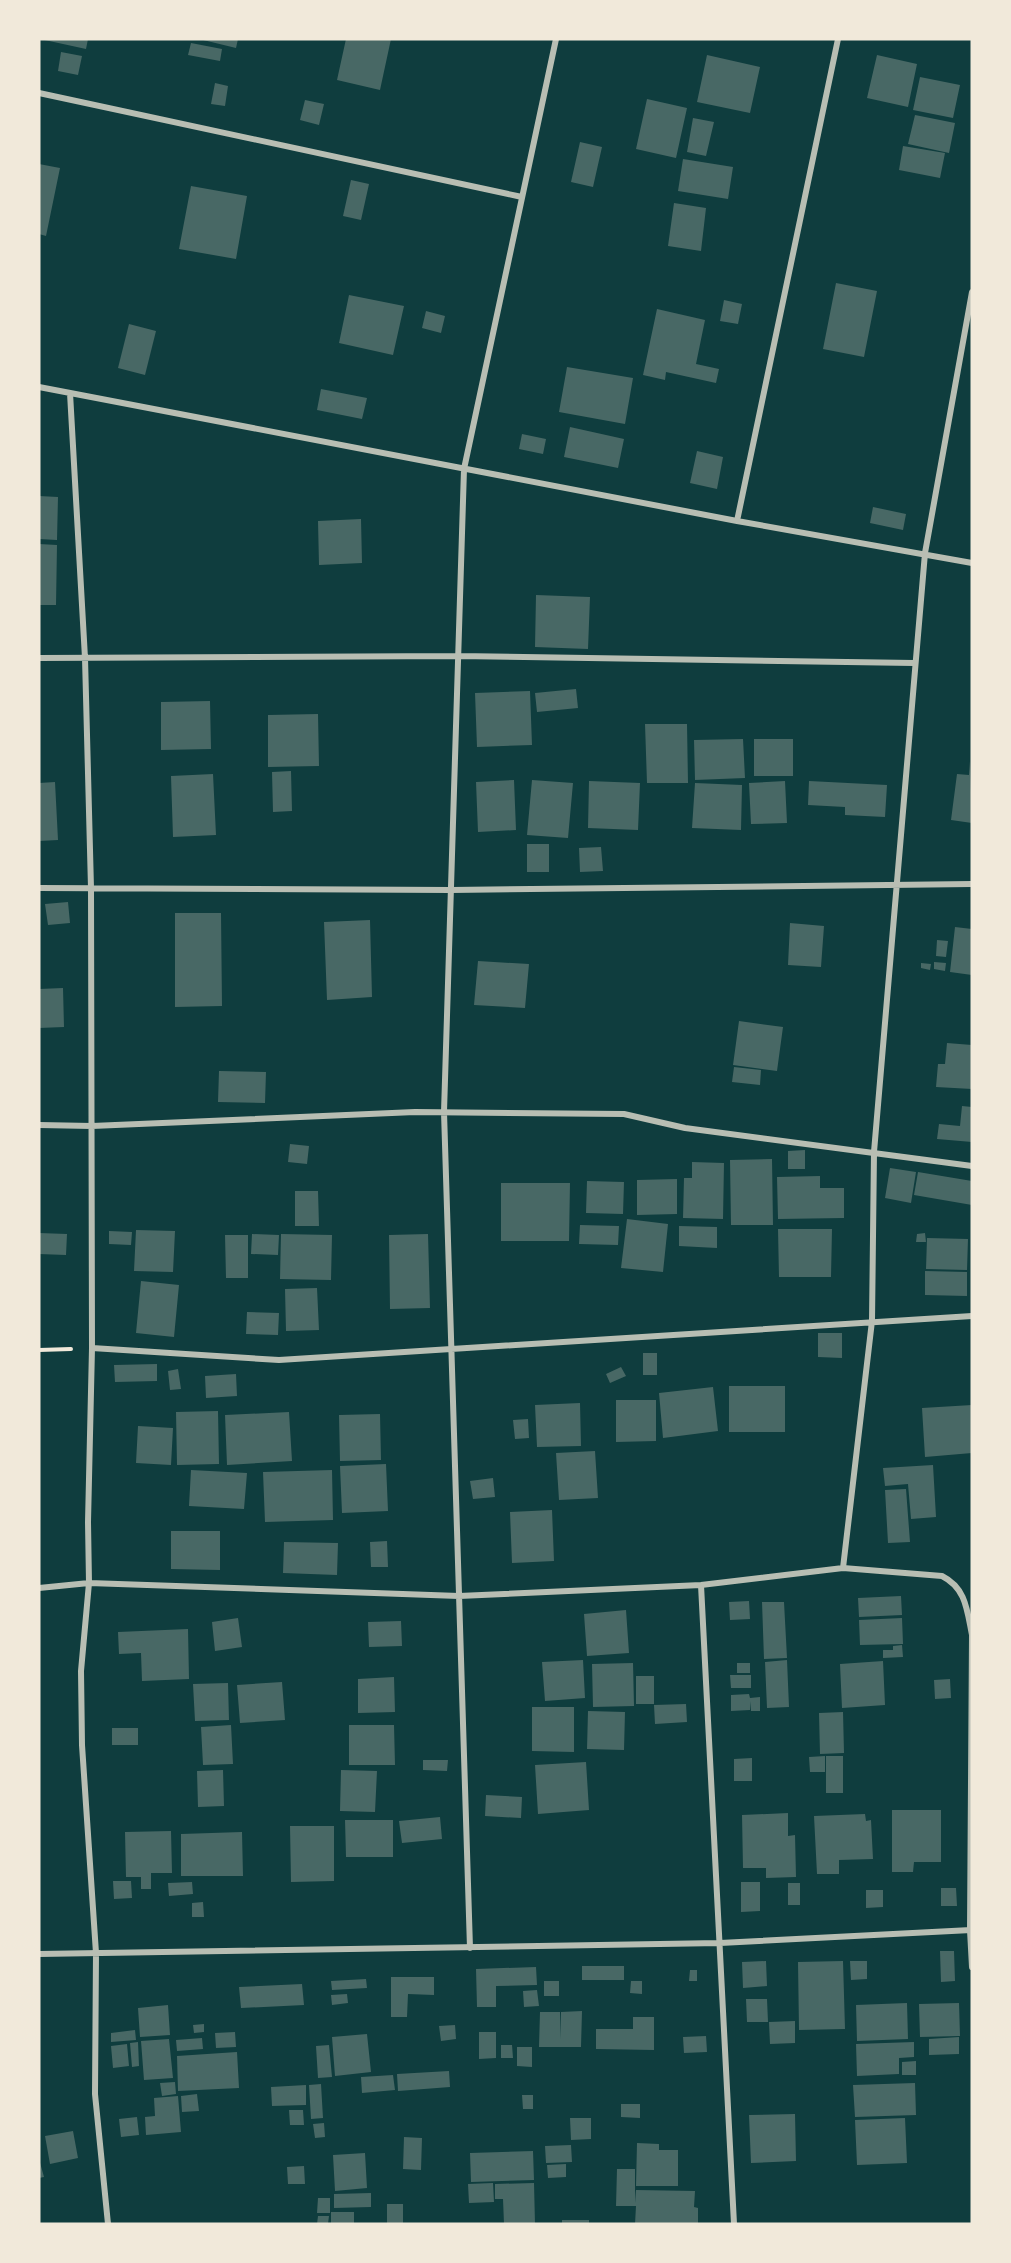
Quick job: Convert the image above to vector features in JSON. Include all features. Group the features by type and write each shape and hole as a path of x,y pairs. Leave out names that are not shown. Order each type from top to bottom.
{"street":[{"path":"470,1948 444,1112 464,469 556,39"},
{"path":"737,521 838,39"},
{"path":"39,93 522,197"},
{"path":"843,1568 872,1321 874,1152 925,553 972,292"},
{"path":"39,387 737,521 972,563"},
{"path":"70,393 85,658 91,888 92,1348 89,1583 81,1671 82,1745 96,1953 95,2094 108,2224"},
{"path":"39,658 458,656 914,663"},
{"path":"39,888 451,890 972,884"},
{"path":"39,1125 92,1126 444,1112 624,1114 686,1128 972,1166"},
{"path":"92,1348 279,1360 451,1347 972,1316"},
{"path":"39,1588 89,1583 459,1596 701,1585 843,1568 927,1572 942,1576 951,1581 964,1596 972,1635 972,1967"},
{"path":"701,1585 734,2224"},
{"path":"39,1954 720,1943 971,1930"}],"path":[{"path":"39,1350 92,1348"}],"building":[{"path":"40,39 88,39 86,49"},
{"path":"199,39 238,39 236,48"},
{"path":"346,39 391,39 380,90 337,80"},
{"path":"191,43 222,49 220,61 188,55"},
{"path":"61,52 82,56 78,75 58,71"},
{"path":"707,55 760,67 750,113 697,102"},
{"path":"877,55 917,64 908,107 867,98"},
{"path":"920,77 960,85 953,118 913,110"},
{"path":"215,83 228,86 225,106 211,104"},
{"path":"647,99 687,108 676,158 636,149"},
{"path":"305,100 324,104 319,125 300,120"},
{"path":"915,115 955,123 949,153 908,144"},
{"path":"693,118 714,122 706,156 687,152"},
{"path":"580,142 602,147 593,187 571,182"},
{"path":"903,146 945,153 940,178 899,170"},
{"path":"683,159 733,167 728,199 678,191"},
{"path":"39,164 60,168 46,236 39,234"},
{"path":"351,180 369,184 361,220 343,216"},
{"path":"191,186 247,196 236,259 179,249"},
{"path":"674,203 706,208 701,251 668,246"},
{"path":"836,283 877,291 864,357 823,349"},
{"path":"349,295 404,306 393,355 339,343"},
{"path":"724,300 742,304 738,324 720,321"},
{"path":"657,309 705,320 696,364 719,369 716,383 666,372 665,380 643,375"},
{"path":"426,311 445,316 441,333 422,328"},
{"path":"129,324 156,331 145,375 118,368"},
{"path":"567,367 633,378 625,424 559,412"},
{"path":"321,389 367,398 362,419 317,410"},
{"path":"570,427 624,439 618,468 564,457"},
{"path":"522,434 546,439 543,454 519,449"},
{"path":"697,451 723,457 717,489 690,483"},
{"path":"39,496 58,497 57,540 39,539"},
{"path":"873,507 906,514 903,530 870,523"},
{"path":"361,519 362,563 319,565 318,521"},
{"path":"39,544 57,545 56,605 39,605"},
{"path":"536,595 590,597 588,649 535,647"},
{"path":"576,689 578,708 537,712 535,693"},
{"path":"530,691 532,745 477,747 475,693"},
{"path":"210,701 211,749 161,750 161,702"},
{"path":"318,714 319,766 268,767 268,715"},
{"path":"645,724 687,724 688,783 647,783"},
{"path":"743,739 745,778 695,780 694,740"},
{"path":"754,739 793,739 793,776 754,776"},
{"path":"970,761 972,823 951,820 957,774 969,775"},
{"path":"291,771 292,811 273,812 272,772"},
{"path":"213,774 216,835 173,837 171,776"},
{"path":"514,780 516,830 478,832 476,782"},
{"path":"532,780 573,783 568,838 527,835"},
{"path":"589,781 640,783 638,830 588,828"},
{"path":"785,781 787,823 751,824 749,783"},
{"path":"809,781 887,785 885,817 845,815 845,807 808,805"},
{"path":"55,782 58,840 39,841 39,783"},
{"path":"695,783 742,785 741,830 692,828"},
{"path":"527,844 549,844 549,872 527,872"},
{"path":"601,847 603,871 580,872 579,848"},
{"path":"68,902 70,923 48,925 45,904"},
{"path":"175,913 221,913 222,1006 175,1007"},
{"path":"370,920 372,997 327,1000 324,922"},
{"path":"790,923 824,926 821,967 788,965"},
{"path":"955,927 972,929 972,975 950,972"},
{"path":"937,940 948,941 946,957 936,956"},
{"path":"478,961 529,964 525,1008 474,1005"},
{"path":"934,962 946,963 945,971 934,969"},
{"path":"921,963 931,964 930,970 921,968"},
{"path":"63,988 64,1027 39,1028 39,989"},
{"path":"739,1021 783,1027 777,1071 733,1065"},
{"path":"947,1043 972,1045 972,1089 936,1087 938,1064 945,1064"},
{"path":"734,1067 761,1070 760,1085 732,1082"},
{"path":"219,1071 266,1072 265,1103 218,1102"},
{"path":"962,1106 972,1107 972,1142 937,1139 939,1124 960,1126"},
{"path":"290,1144 309,1146 307,1164 288,1162"},
{"path":"805,1150 805,1169 788,1169 788,1151"},
{"path":"772,1159 773,1225 731,1225 730,1160"},
{"path":"692,1162 724,1163 723,1219 683,1218 684,1178 692,1178"},
{"path":"890,1168 916,1172 911,1203 885,1198"},
{"path":"918,1172 972,1181 972,1205 914,1195"},
{"path":"820,1176 820,1188 844,1188 844,1218 778,1219 777,1177"},
{"path":"677,1179 677,1214 637,1215 637,1180"},
{"path":"587,1181 624,1182 623,1214 586,1213"},
{"path":"501,1183 570,1183 569,1241 501,1241"},
{"path":"295,1191 318,1191 319,1226 295,1226"},
{"path":"627,1219 668,1224 663,1272 621,1268"},
{"path":"580,1225 619,1226 618,1245 579,1244"},
{"path":"679,1226 717,1227 717,1248 679,1246"},
{"path":"778,1229 832,1229 831,1277 779,1277"},
{"path":"136,1230 175,1231 173,1272 134,1271"},
{"path":"109,1231 132,1232 131,1245 109,1244"},
{"path":"39,1233 67,1234 66,1255 39,1254"},
{"path":"925,1233 926,1242 916,1242 917,1234"},
{"path":"252,1234 279,1235 278,1255 251,1254"},
{"path":"281,1234 332,1235 331,1280 280,1279"},
{"path":"428,1234 430,1308 390,1309 389,1235"},
{"path":"225,1235 248,1235 248,1278 226,1278"},
{"path":"927,1238 968,1239 967,1270 926,1269"},
{"path":"925,1271 967,1272 967,1296 925,1295"},
{"path":"141,1281 179,1285 174,1337 136,1333"},
{"path":"317,1288 319,1330 286,1331 285,1289"},
{"path":"247,1312 279,1313 278,1335 246,1334"},
{"path":"818,1333 842,1333 842,1358 818,1357"},
{"path":"643,1353 657,1353 657,1375 643,1375"},
{"path":"157,1364 157,1381 115,1382 114,1365"},
{"path":"621,1367 626,1376 610,1383 606,1374"},
{"path":"178,1369 181,1389 170,1390 168,1371"},
{"path":"236,1374 237,1396 206,1398 205,1376"},
{"path":"729,1386 785,1386 785,1432 729,1432"},
{"path":"713,1387 718,1431 663,1438 659,1393"},
{"path":"616,1400 656,1400 656,1441 616,1442"},
{"path":"580,1403 581,1446 537,1447 535,1405"},
{"path":"972,1405 972,1453 925,1457 922,1408"},
{"path":"218,1411 219,1464 177,1465 176,1412"},
{"path":"289,1412 292,1461 227,1465 225,1415"},
{"path":"380,1414 381,1460 340,1461 339,1415"},
{"path":"528,1419 529,1438 515,1439 513,1420"},
{"path":"138,1426 173,1428 171,1465 136,1463"},
{"path":"595,1451 598,1498 559,1500 556,1453"},
{"path":"386,1464 388,1511 342,1513 340,1466"},
{"path":"933,1465 936,1517 911,1519 908,1484 885,1486 883,1468"},
{"path":"191,1470 247,1473 244,1509 189,1506"},
{"path":"332,1470 333,1520 265,1522 263,1472"},
{"path":"493,1478 495,1497 473,1499 470,1481"},
{"path":"906,1489 910,1542 888,1543 885,1490"},
{"path":"552,1510 554,1561 512,1563 510,1512"},
{"path":"171,1531 220,1531 220,1570 171,1569"},
{"path":"387,1541 388,1567 371,1567 370,1542"},
{"path":"284,1542 338,1543 337,1575 283,1573"},
{"path":"901,1596 902,1615 859,1617 858,1598"},
{"path":"749,1601 750,1619 730,1620 729,1602"},
{"path":"762,1602 784,1602 787,1658 764,1659"},
{"path":"626,1610 629,1653 587,1656 584,1614"},
{"path":"238,1618 242,1647 215,1651 212,1622"},
{"path":"902,1618 903,1644 860,1645 859,1620"},
{"path":"401,1621 402,1646 369,1647 368,1622"},
{"path":"188,1629 189,1679 142,1681 141,1653 119,1654 118,1632"},
{"path":"902,1645 903,1657 883,1658 883,1650 893,1650 893,1646"},
{"path":"583,1660 585,1698 545,1701 542,1662"},
{"path":"787,1660 789,1707 767,1708 765,1662"},
{"path":"883,1661 885,1705 842,1708 840,1664"},
{"path":"633,1663 634,1706 593,1707 592,1664"},
{"path":"737,1663 750,1663 750,1673 737,1673"},
{"path":"730,1675 751,1675 751,1688 731,1688"},
{"path":"636,1676 654,1676 654,1704 636,1704"},
{"path":"394,1677 395,1712 358,1713 358,1679"},
{"path":"950,1679 951,1698 935,1699 934,1680"},
{"path":"282,1682 285,1720 240,1723 237,1685"},
{"path":"228,1683 229,1720 195,1721 193,1684"},
{"path":"749,1694 750,1698 760,1697 760,1711 751,1711 750,1701 750,1710 731,1711 731,1695"},
{"path":"686,1704 687,1722 655,1724 654,1705"},
{"path":"532,1707 574,1707 574,1752 532,1751"},
{"path":"588,1711 625,1712 624,1750 587,1749"},
{"path":"843,1712 844,1753 820,1754 819,1713"},
{"path":"231,1725 233,1764 203,1765 201,1727"},
{"path":"349,1725 394,1725 395,1765 349,1765"},
{"path":"112,1728 138,1728 138,1745 112,1745"},
{"path":"825,1756 825,1772 810,1772 809,1757"},
{"path":"826,1756 843,1756 843,1793 826,1793"},
{"path":"752,1758 752,1781 734,1781 734,1759"},
{"path":"423,1760 448,1760 447,1771 423,1770"},
{"path":"586,1762 589,1810 538,1814 535,1765"},
{"path":"223,1770 224,1806 198,1807 197,1771"},
{"path":"341,1770 377,1771 375,1812 340,1811"},
{"path":"486,1795 522,1797 521,1818 485,1816"},
{"path":"892,1810 941,1810 941,1862 914,1862 913,1872 892,1872"},
{"path":"788,1813 788,1836 795,1835 796,1877 766,1878 766,1868 743,1868 742,1815"},
{"path":"865,1814 866,1821 871,1820 873,1859 839,1860 839,1874 817,1874 814,1816"},
{"path":"440,1817 442,1839 402,1843 399,1821"},
{"path":"345,1820 393,1820 393,1857 346,1857"},
{"path":"290,1826 334,1826 334,1881 291,1882"},
{"path":"171,1831 172,1873 151,1873 151,1889 141,1889 141,1877 126,1877 125,1832"},
{"path":"242,1832 243,1876 181,1876 181,1834"},
{"path":"113,1881 131,1881 132,1898 114,1899"},
{"path":"192,1882 193,1894 169,1896 168,1883"},
{"path":"741,1882 760,1882 760,1911 741,1912"},
{"path":"788,1883 800,1883 800,1905 788,1905"},
{"path":"941,1888 956,1888 957,1906 941,1906"},
{"path":"866,1890 883,1890 883,1907 866,1908"},
{"path":"203,1902 204,1917 192,1917 192,1903"},
{"path":"940,1951 954,1951 955,1981 941,1982"},
{"path":"766,1961 767,1986 743,1988 742,1962"},
{"path":"843,1961 845,2029 799,2030 798,1962"},
{"path":"850,1961 867,1961 867,1979 851,1980"},
{"path":"582,1966 624,1966 624,1980 582,1980"},
{"path":"536,1967 537,1985 496,1986 496,2007 477,2007 476,1969"},
{"path":"690,1970 697,1970 697,1981 689,1981"},
{"path":"391,1977 434,1977 434,1995 408,1994 407,2017 391,2017"},
{"path":"366,1979 367,1988 332,1990 331,1981"},
{"path":"544,1981 559,1981 559,1996 544,1996"},
{"path":"631,1981 642,1981 642,1994 630,1993"},
{"path":"302,1984 304,2005 241,2008 239,1987"},
{"path":"537,1990 539,2006 524,2007 523,1991"},
{"path":"347,1994 348,2003 332,2005 331,1995"},
{"path":"746,1999 767,1999 768,2022 747,2022"},
{"path":"907,2003 908,2039 857,2041 856,2005"},
{"path":"959,2003 960,2036 920,2037 919,2004"},
{"path":"168,2005 170,2035 140,2037 138,2008"},
{"path":"582,2011 581,2047 539,2047 540,2012 560,2012 561,2039 561,2012"},
{"path":"633,2017 654,2017 654,2050 596,2049 596,2029 633,2029"},
{"path":"795,2021 795,2043 770,2044 769,2022"},
{"path":"204,2024 204,2032 194,2033 193,2025"},
{"path":"455,2025 456,2039 441,2041 439,2026"},
{"path":"135,2030 136,2040 111,2042 111,2033"},
{"path":"235,2032 236,2047 216,2048 215,2033"},
{"path":"479,2032 496,2032 496,2058 479,2059"},
{"path":"367,2034 371,2072 335,2076 332,2037"},
{"path":"706,2036 707,2052 684,2053 683,2037"},
{"path":"959,2037 959,2054 929,2055 929,2039"},
{"path":"202,2038 203,2049 177,2051 176,2040"},
{"path":"169,2039 173,2078 144,2080 141,2041"},
{"path":"138,2042 139,2066 132,2067 130,2043"},
{"path":"914,2042 914,2057 899,2058 899,2074 857,2076 856,2044"},
{"path":"127,2044 129,2066 113,2068 111,2046"},
{"path":"329,2045 332,2077 318,2078 316,2046"},
{"path":"501,2045 512,2045 513,2058 501,2058"},
{"path":"517,2047 532,2047 532,2067 517,2066"},
{"path":"237,2052 239,2088 178,2091 177,2056"},
{"path":"916,2061 916,2075 902,2075 902,2062"},
{"path":"449,2071 450,2087 398,2091 397,2074"},
{"path":"393,2075 395,2090 362,2093 361,2077"},
{"path":"175,2082 176,2094 162,2096 160,2083"},
{"path":"915,2083 916,2115 855,2117 853,2085"},
{"path":"321,2084 323,2118 311,2119 309,2085"},
{"path":"306,2085 306,2105 272,2106 271,2087"},
{"path":"197,2094 199,2111 182,2112 181,2096"},
{"path":"522,2095 533,2095 533,2109 523,2109"},
{"path":"178,2096 181,2132 146,2135 145,2117 155,2116 154,2098"},
{"path":"621,2104 640,2104 640,2118 621,2117"},
{"path":"289,2110 303,2110 304,2125 290,2125"},
{"path":"795,2114 796,2161 751,2163 749,2115"},
{"path":"137,2117 139,2135 121,2137 119,2119"},
{"path":"570,2118 591,2118 591,2139 571,2140"},
{"path":"905,2118 907,2163 857,2165 855,2120"},
{"path":"324,2123 325,2137 315,2138 313,2124"},
{"path":"73,2131 78,2158 50,2164 45,2136"},
{"path":"404,2137 422,2138 421,2170 403,2169"},
{"path":"637,2143 659,2144 659,2150 678,2150 678,2186 636,2186"},
{"path":"571,2145 572,2162 546,2163 545,2146"},
{"path":"533,2151 534,2180 471,2182 470,2153"},
{"path":"365,2153 367,2188 335,2191 333,2155"},
{"path":"39,2159 44,2177 39,2178"},
{"path":"566,2164 566,2177 548,2178 547,2165"},
{"path":"304,2166 305,2184 288,2184 287,2167"},
{"path":"617,2169 635,2169 635,2203 636,2190 695,2191 694,2207 698,2208 698,2224 635,2224 636,2206 616,2206"},
{"path":"493,2183 494,2202 469,2203 468,2184"},
{"path":"534,2183 535,2224 504,2224 503,2199 495,2199 495,2184"},
{"path":"371,2193 371,2207 334,2208 334,2194"},
{"path":"318,2198 330,2198 330,2213 317,2213"},
{"path":"387,2204 403,2204 403,2224 387,2224"},
{"path":"331,2212 354,2212 354,2224 331,2224"},
{"path":"318,2216 329,2216 328,2224 317,2224"},
{"path":"562,2220 589,2220 589,2224 562,2224"}]}
